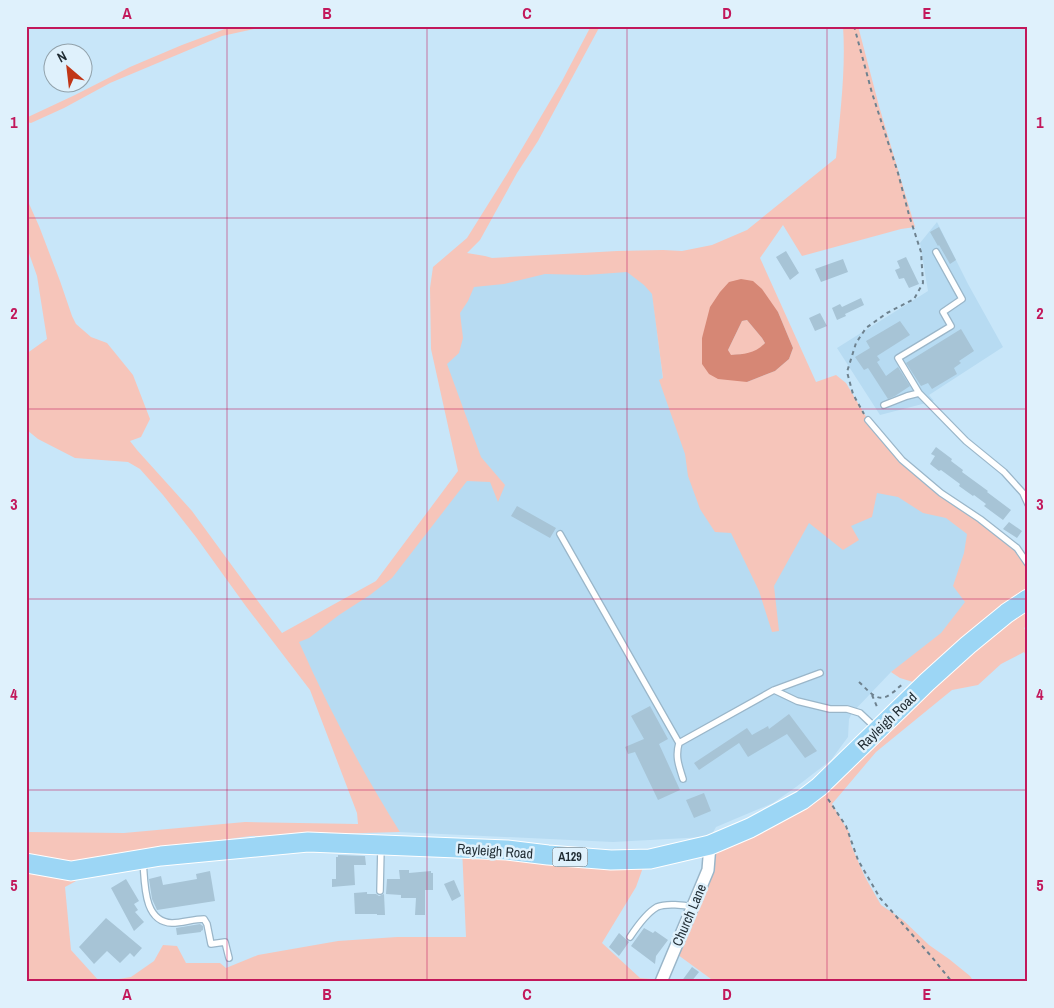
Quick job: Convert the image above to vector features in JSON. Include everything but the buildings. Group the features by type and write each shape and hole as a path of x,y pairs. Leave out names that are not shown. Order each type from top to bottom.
{"main road":[{"name":"Rayleigh Road","path":"26,863 71,871 162,856 308,842 507,850 611,860 650,859 710,845 750,828 802,800 819,787 879,722 968,645 1007,613 1028,599"}],"street":[{"name":"Church Lane","path":"661,982 708,870 710,845"}],"lane":[{"path":"936,252 962,299 943,312 951,326 898,358 919,394 966,441 1004,472 1023,493 1028,504"},
{"path":"884,405 907,396 919,394"},
{"path":"868,420 902,460 941,493 980,519 1017,548 1028,564"},
{"path":"560,534 678,743 676,752 683,779"},
{"path":"678,743 774,690 820,673"},
{"path":"774,690 797,701 830,709 847,709 879,722"},
{"path":"380,891 381,845"},
{"path":"142,859 149,905 153,915 163,922 170,923 204,919 207,924 211,944 226,942 229,958"},
{"path":"630,937 644,919 658,907 678,904 693,907"}],"path":[{"path":"854,26 872,93 921,252 923,284 914,299 887,313 866,328 856,343 847,372 854,394 868,420"},
{"path":"859,682 874,698 879,722"},
{"path":"819,787 846,826 858,860 880,898 952,982"}],"shaded area":[{"path":"233,26 277,26 222,36 110,83 64,108 31,123 27,122 28,117 81,92 92,92 92,86 130,67"},
{"path":"591,26 600,26 538,141 517,173 480,240 467,253 492,258 617,251 682,251 712,245 747,230 836,158 843,76 843,26 858,26 879,106 915,227 901,229 802,256 783,225 760,258 816,382 836,375 846,383 868,420 902,460 1017,548 1028,572 1028,587 976,626 913,682 900,678 891,672 941,633 965,602 953,586 964,553 967,534 946,518 923,513 898,497 877,493 872,517 851,526 859,540 843,550 809,523 774,586 779,631 772,632 759,591 731,533 715,532 700,509 688,476 685,454 659,380 663,378 652,294 627,272 586,275 545,274 504,284 474,287 460,313 463,338 459,353 447,364 481,457 505,485 498,502 490,482 467,481 392,578 309,638 299,642 346,739 400,832 251,836 114,854 74,862 26,860 26,832 124,833 245,822 358,824 357,813 310,690 163,495 140,469 128,462 75,458 38,439 27,430 26,354 47,339 37,276 26,245 26,197 76,324 91,337 107,343 133,375 150,419 141,437 130,441 192,511 282,633 376,581 458,471 431,349 430,288 433,267 467,238 562,81","holes":["741,279 778,312 793,348 789,359 775,371 747,382 702,338"]},
{"path":"937,222 968,284 1003,347 929,395 934,401 880,415 837,348 928,291 920,243"},
{"path":"648,259 663,379 660,380 842,414 1012,558 956,629 891,672 852,713 849,719 848,737 831,760 773,803 716,827 712,834 705,837 613,842 378,831 291,638 377,585 461,474 433,284"},
{"path":"741,279 753,281 762,289 778,312 793,348 789,359 775,371 747,382 718,379 709,374 702,364 702,338 710,307 729,282","holes":["747,320 765,343 761,347 745,354 731,355 728,350 742,321"]},
{"path":"747,320 765,343 753,352 730,355 728,350 742,321"},
{"path":"1028,599 1028,625 1024,628 1028,636 1028,659 1024,652 1001,664 978,685 952,690 876,752 832,804 849,832 851,845 865,877 881,905 903,920 929,945 970,976 974,982 710,982 711,979 674,952 719,848 802,800"},
{"path":"462,848 646,859 636,887 602,943 640,978 662,980 661,982 100,982 131,977 154,961 163,945 177,946 186,963 220,963 226,968 258,955 338,941 397,937 466,937"},
{"path":"26,863 45,874 76,881 65,887 71,950 100,982 26,982"}]}
